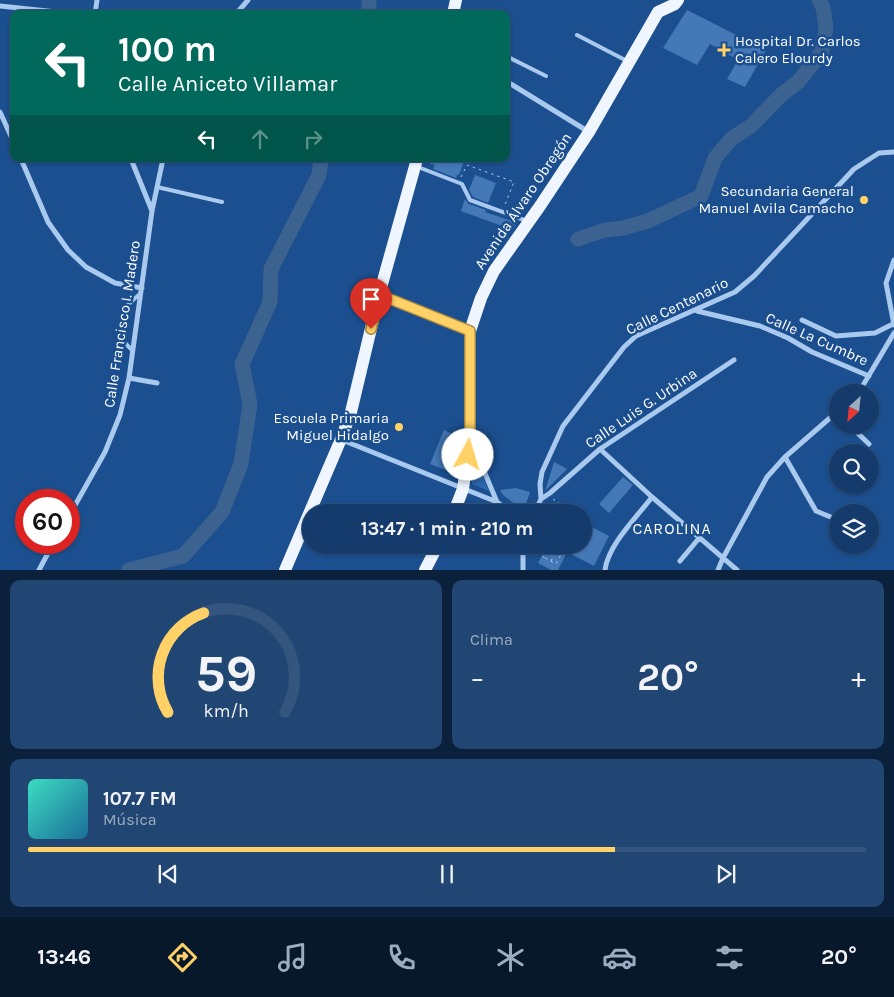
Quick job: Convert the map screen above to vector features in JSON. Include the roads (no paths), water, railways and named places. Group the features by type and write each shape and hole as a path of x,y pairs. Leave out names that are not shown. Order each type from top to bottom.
{"main road":[{"name":"Avenida Álvaro Obregón","path":"457,504 462,489 470,438 470,331 481,298 494,270 529,222 589,132 658,12 675,4 678,0"},
{"path":"285,570 351,412 416,162"},
{"path":"425,570 433,554"}],"street":[{"path":"239,10 248,0"},
{"path":"0,6 38,10"},
{"path":"510,83 589,132"},
{"path":"0,112 10,134"},
{"name":"Calle Centenario","path":"541,499 540,484 542,472 563,426 624,347 636,336 735,292 745,285 854,169 879,153 894,152"},
{"path":"21,162 48,222 68,250 86,267 115,283 141,291"},
{"name":"Calle Francisco I. Madero","path":"80,496 113,436 120,415 128,378 152,211 132,162"},
{"path":"152,211 162,162"},
{"path":"802,320 836,336 875,332 893,325 886,283 894,260"},
{"path":"380,295 470,331"},
{"name":"Calle La Cumbre","path":"696,310 760,326 788,338 812,352 869,376"},
{"path":"864,384 894,332"},
{"name":"Calle Luis G. Urbina","path":"541,499 600,449 734,360"},
{"path":"128,378 157,383"},
{"path":"718,570 767,477 785,457 829,420"},
{"path":"859,434 870,444"},
{"path":"470,438 497,502"},
{"path":"341,439 500,504"},
{"path":"600,449 652,497 737,570"},
{"path":"785,457 816,511 829,516"},
{"path":"605,570 606,560 619,539 652,497"},
{"path":"539,504 541,499"},
{"path":"680,561 700,537"},
{"path":"38,570 47,554"},
{"path":"523,554 523,570"}],"lane":[{"path":"577,35 629,62"},
{"path":"510,58 546,76"},
{"path":"416,162 462,184 470,200 529,222"},
{"path":"157,188 222,202"},
{"path":"132,351 120,338 125,307 141,291"}],"waterway":[{"path":"369,0 369,10"},
{"path":"578,239 605,230 623,228 648,221 701,196 715,158 731,139 751,126 781,95 798,82 822,52 826,28 823,7 819,0"},
{"path":"129,570 183,556 222,512 241,464 250,404 242,364 270,302 271,269 319,175 321,162"}],"place":[{"name":"Hospital Dr. Carlos Calero Elourdy","path":"724,50"},
{"name":"Secundaria General Manuel Avila Camacho","path":"864,200"},
{"name":"Escuela Primaria Miguel Hidalgo","path":"399,427"}],"district":[{"name":"CAROLINA","path":"672,528"}]}
